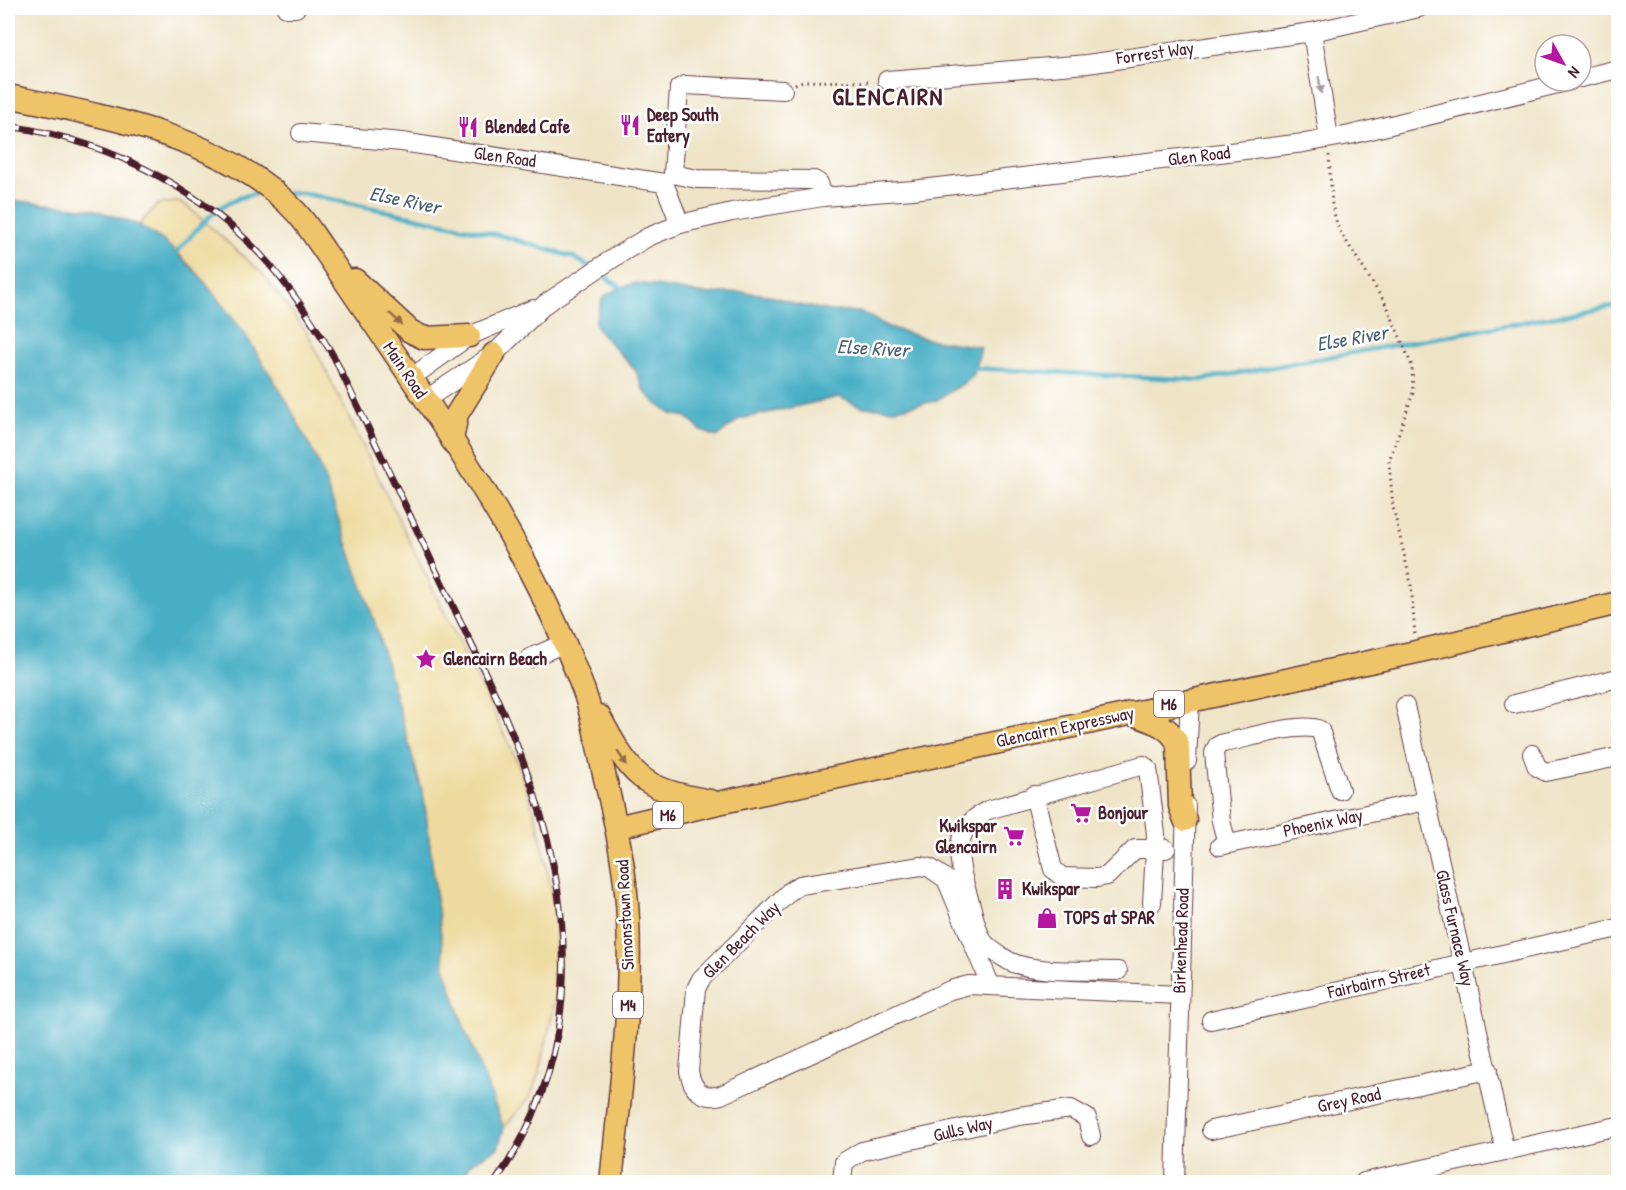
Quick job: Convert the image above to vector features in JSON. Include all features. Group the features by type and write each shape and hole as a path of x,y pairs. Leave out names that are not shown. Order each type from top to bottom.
{"main road":[{"name":"Main Road","path":"8,96 148,128 198,146 233,165 279,196 304,221 452,440 508,529 542,593 584,689 617,827"},
{"path":"324,250 410,331 424,338 469,336"},
{"path":"452,440 457,414 494,354"},
{"name":"Glencairn Expressway","path":"617,827 718,802 1416,652 1618,603"},
{"path":"584,689 616,750 640,778 671,793 718,802"},
{"path":"1130,713 1157,723 1169,730 1176,738 1180,806 1185,820"},
{"name":"Simonstown Road","path":"611,1182 627,1034 629,985 628,918 617,827"}],"street":[{"path":"286,8 296,8"},
{"name":"Forrest Way","path":"887,80 1087,64 1312,32 1419,8"},
{"path":"1312,32 1329,138"},
{"path":"1593,75 1618,69"},
{"path":"680,224 668,179 678,91 685,85 783,90"},
{"name":"Glen Road","path":"411,378 469,336 545,304 648,237 680,224 732,212 823,197 925,189 1304,143 1533,90"},
{"name":"Glen Road","path":"301,133 402,142 668,179 814,180 820,185 823,197"},
{"name":"Glen Road","path":"425,400 494,354 545,304"},
{"path":"530,658 565,643"},
{"path":"1514,704 1618,678"},
{"name":"Birkenhead Road","path":"1175,1182 1183,848 1190,700"},
{"name":"Glass Furnace Way","path":"1405,706 1505,1151"},
{"name":"Phoenix Way","path":"1340,790 1320,730 1315,727 1224,743 1217,746 1214,753 1224,845 1426,801"},
{"path":"1532,754 1537,767 1546,772 1618,757"},
{"path":"1118,971 1026,966 1001,956 984,943 959,859 960,843 965,831 977,815 1034,795 1143,765 1148,769 1156,848 1152,903"},
{"path":"1034,795 1053,869 1059,876 1102,878 1111,873 1135,849 1183,848"},
{"path":"959,859 942,876 950,889 990,984"},
{"name":"Glen Beach Way","path":"942,876 930,868 921,866 806,884 789,892 701,979 696,989 688,1071 690,1081 703,1096 721,1095 950,990 969,985 990,984 1179,995"},
{"name":"Fairbairn Street","path":"1210,1020 1618,928"},
{"name":"Grey Road","path":"1211,1130 1488,1070"},
{"name":"Gulls Way","path":"843,1182 844,1162 862,1151 1019,1116 1071,1110 1087,1118 1091,1136"},
{"path":"1364,1182 1618,1126"}],"path":[{"path":"803,81 844,83 887,80"},
{"path":"1329,138 1332,205 1338,228 1387,306 1412,366 1413,393 1389,461 1393,507 1410,584 1416,652"}],"sand":[{"name":"Glencairn Beach","path":"178,202 188,207 262,273 308,334 517,761 538,823 554,904 559,985 540,1070 530,1097 504,1128 463,1024 445,968 424,798 375,623 319,464 286,400 244,333 199,275 177,252 139,225 158,204"}],"water":[{"path":"8,200 93,209 139,225 164,241 199,275 244,333 286,400 319,464 375,623 424,798 445,968 463,1024 504,1128 498,1148 471,1163 462,1182 8,1182"},
{"path":"637,283 705,294 741,292 769,295 795,304 830,311 861,312 888,327 927,339 981,347 976,369 969,380 935,401 895,409 862,407 839,397 740,419 717,437 700,430 687,417 671,414 656,403 644,391 636,371 598,330 595,322 603,297 621,287"}],"waterway":[{"name":"Else River","path":"177,252 214,212 237,199 264,193"},
{"name":"Else River","path":"288,193 302,193 503,236 573,257 590,267"},
{"name":"Else River","path":"599,273 625,290"},
{"name":"Else River","path":"971,368 1200,380 1618,305"}],"railway":[{"path":"8,126 87,145 126,160 162,178 197,200 230,225 286,285 334,357 488,680 522,759 540,812 554,867 561,921 563,975 558,1029 546,1082 525,1133 495,1182"}],"place":[{"name":"Deep South Eatery","path":"630,125"},
{"name":"Blended Cafe","path":"468,127"},
{"name":"Glencairn Beach","path":"426,659"},
{"name":"Bonjour","path":"1081,813"},
{"name":"Kwikspar Glencairn","path":"1014,836"},
{"name":"Kwikspar","path":"1005,889"},
{"name":"TOPS at SPAR","path":"1047,918"}],"district":[{"name":"GLENCAIRN","path":"888,97"}]}
